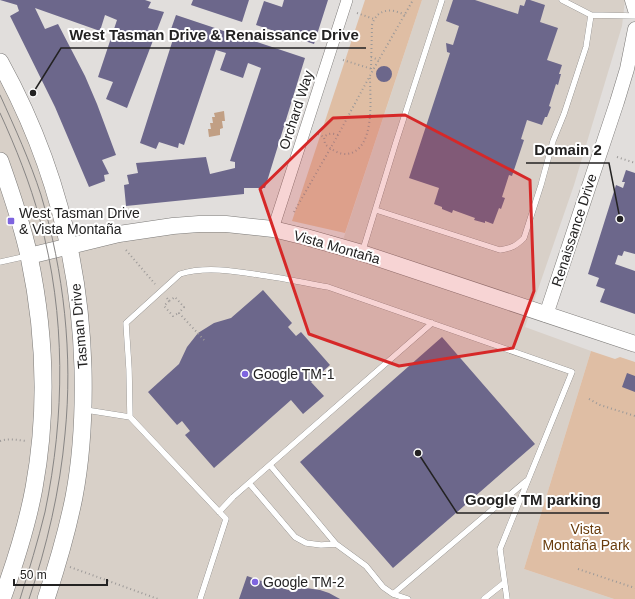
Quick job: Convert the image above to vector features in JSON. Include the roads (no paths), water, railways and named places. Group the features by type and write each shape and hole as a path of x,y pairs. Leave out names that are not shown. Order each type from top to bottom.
{"main road":[{"name":"Tasman Drive","path":"0,62 16,92 40,145 53,183 63,217 69,246 79,306 82,340 83,410 80,455 74,496 65,536 46,599"},
{"path":"0,161 12,194 29,256 41,336 43,376 39,450 34,488 25,526 2,599"},
{"name":"Vista Montaña","path":"29,256 119,234 172,226 226,224 273,229 362,253 635,344"}],"street":[{"name":"Orchard Way","path":"273,229 347,0"},
{"path":"632,0 635,10"},
{"name":"Renaissance Drive","path":"546,315 629,70 635,29"}],"lane":[{"path":"362,253 442,0"},
{"path":"562,0 591,15 635,16"},
{"path":"376,210 500,250 511,248 518,244 524,238 553,142 564,114 586,47 591,15"},
{"path":"0,262 29,256"},
{"path":"130,417 126,323 180,274 190,271 215,270 241,272 290,279 328,287 572,372 500,549 506,599"},
{"path":"219,512 249,483 432,323"},
{"path":"83,410 130,417 226,519 200,599"},
{"path":"270,465 336,544 366,566 384,587 393,594 408,599"},
{"path":"393,594 528,480"},
{"path":"249,483 296,537 306,543 321,545 336,544"},
{"path":"484,599 504,582"}],"tram line":[{"path":"0,95 32,170 49,224 61,284 67,344 67,404 60,476 42,559 29,599"},
{"path":"0,113 12,139 32,193 40,220 55,292 60,366 59,402 52,476 45,512 20,599"}],"place":[{"name":"West Tasman Drive & Renaissance Drive","path":"33,93"},
{"name":"Domain 2","path":"620,219"},
{"name":"West Tasman Drive & Vista Montaña","path":"11,221"},
{"name":"Google TM-1","path":"245,374"},
{"name":"Google TM parking","path":"418,453"},
{"name":"Google TM-2","path":"255,582"}],"park label":[{"name":"Vista Montaña Park","path":"586,538"}]}
